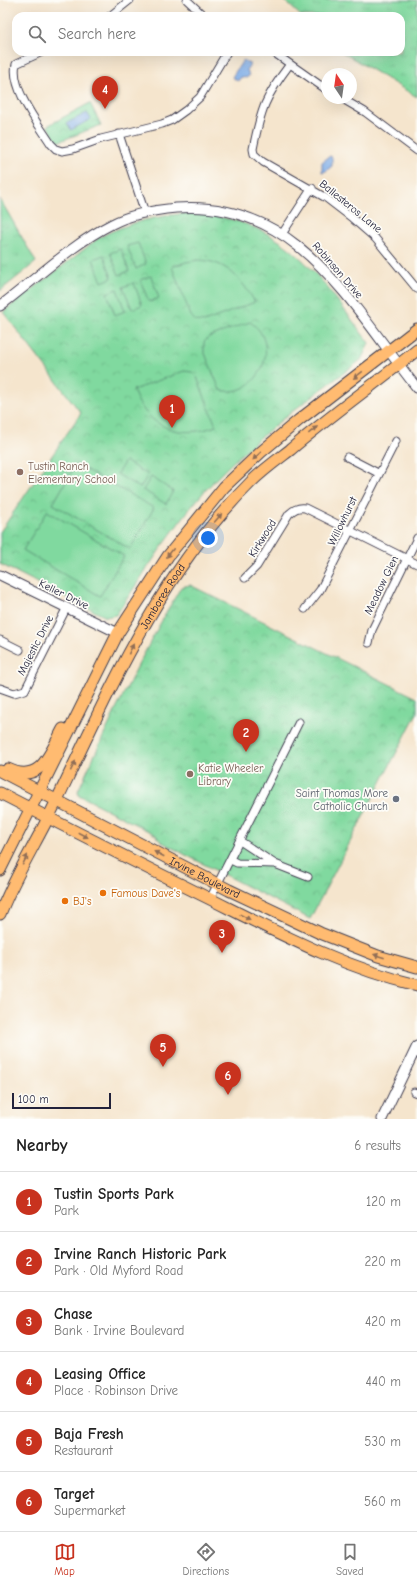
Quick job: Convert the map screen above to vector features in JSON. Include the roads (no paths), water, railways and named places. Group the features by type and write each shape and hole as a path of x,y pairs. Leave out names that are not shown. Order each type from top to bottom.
{"main road":[{"name":"Jamboree Road","path":"0,870 118,633 168,556 224,488 261,452 298,420 417,329"},
{"name":"Jamboree Road","path":"0,914 26,858 48,818 134,643 164,591 194,548 217,519 252,481 328,418 417,350"},
{"path":"0,765 18,774 33,772 42,768 78,702 90,689"},
{"name":"Irvine Boulevard","path":"0,771 218,884 320,933 378,956 417,967"},
{"name":"Irvine Boulevard","path":"0,793 301,944 368,972 417,985"}],"street":[{"path":"115,12 130,0"},
{"path":"187,0 200,12"},
{"path":"33,56 16,64 14,73 30,112 56,149 62,150 73,149 119,134 162,124 186,110 200,97 225,56"},
{"path":"279,56 321,86"},
{"name":"Ballesteros Lane","path":"290,64 262,106 253,149 257,159 312,188 326,198 375,238 417,289"},
{"path":"351,104 365,112 417,151"},
{"path":"119,134 145,213"},
{"path":"282,234 312,188"},
{"name":"Robinson Drive","path":"0,306 90,237 113,223 145,213 190,207 211,208 236,213 258,221 298,244 315,259 417,388"},
{"name":"Willowhurst","path":"305,609 320,590 378,473 396,441"},
{"path":"347,457 378,473"},
{"name":"Kirkwood","path":"245,578 257,566 289,514 296,508 305,508 350,531"},
{"path":"350,531 417,564"},
{"name":"Meadow Glen","path":"369,643 372,630 417,538"},
{"name":"Keller Drive","path":"0,575 66,609 118,633"},
{"name":"Majestic Drive","path":"0,688 14,693 25,690 66,609"},
{"path":"0,640 20,650"},
{"path":"210,899 300,722"},
{"path":"240,841 275,864 308,877"},
{"path":"231,860 237,863 275,864"},
{"path":"382,1119 417,1046"}],"water":[{"path":"243,60 250,64 247,69 249,76 246,78 241,77 238,81 232,77"},
{"path":"87,113 91,119 71,130 67,123"},
{"path":"330,156 332,157 332,166 326,171 322,172 322,162"}],"place":[{"name":"Leasing Office","path":"105,109"},
{"name":"Tustin Sports Park","path":"172,428"},
{"name":"Tustin Ranch Elementary School","path":"20,472"},
{"name":"Irvine Ranch Historic Park","path":"246,752"},
{"name":"Katie Wheeler Library","path":"190,774"},
{"name":"Saint Thomas More Catholic Church","path":"396,799"},
{"name":"Famous Dave's","path":"103,893"},
{"name":"BJ's","path":"65,901"},
{"name":"Chase","path":"222,953"},
{"name":"Baja Fresh","path":"163,1067"},
{"name":"Target","path":"228,1095"}]}
